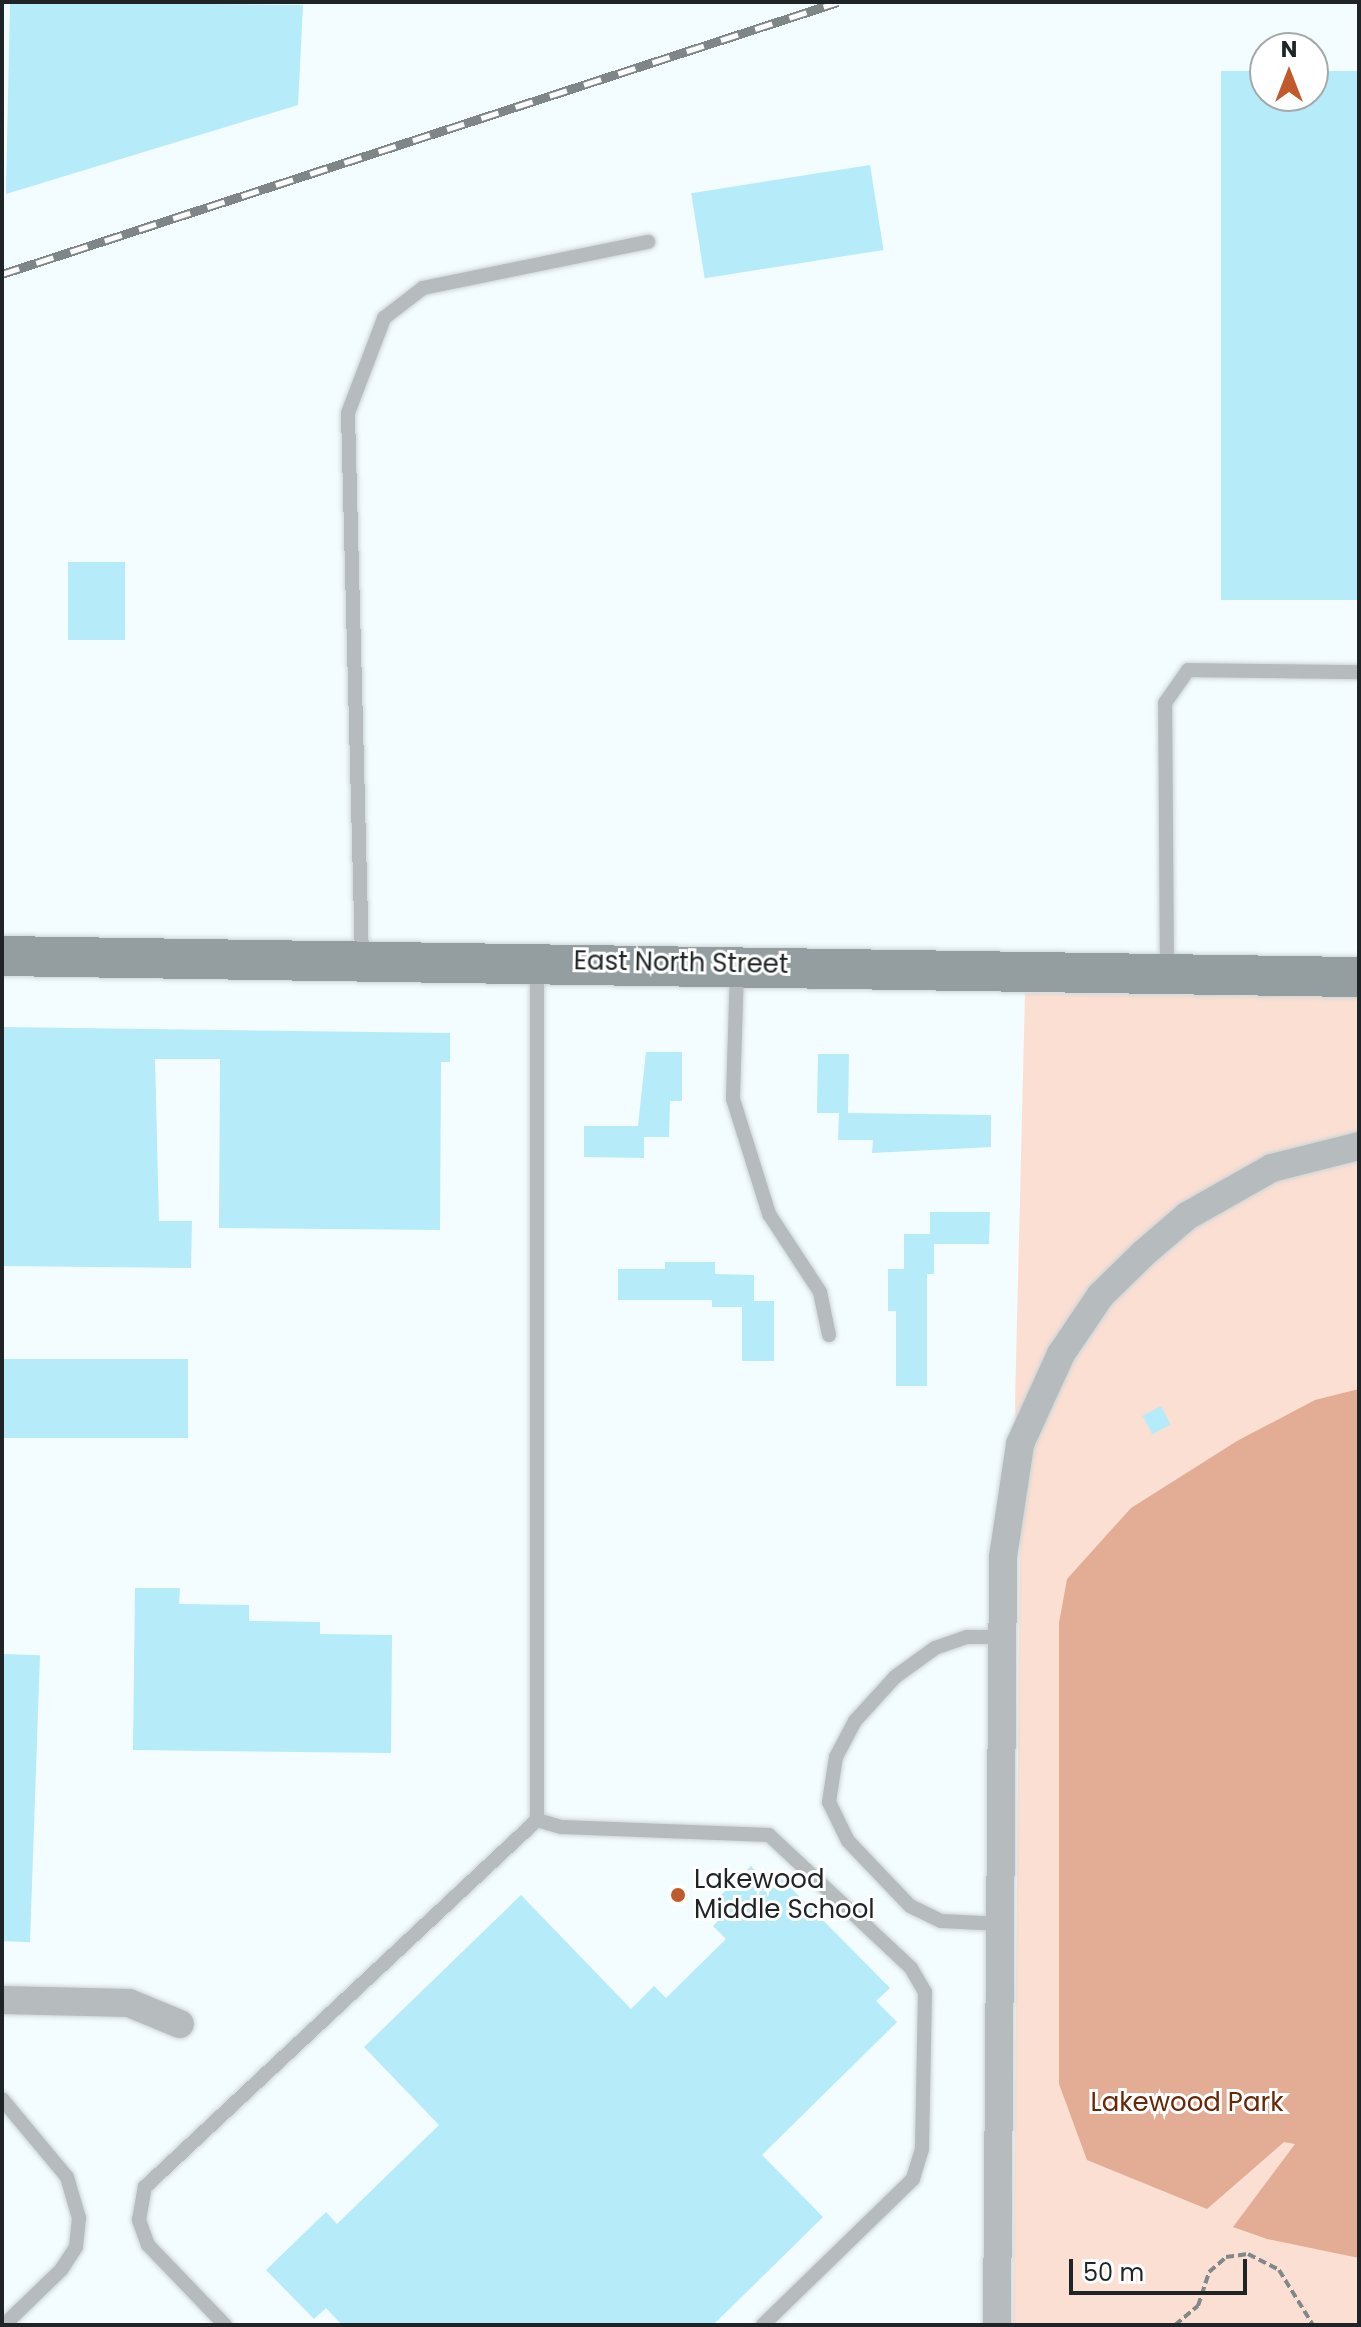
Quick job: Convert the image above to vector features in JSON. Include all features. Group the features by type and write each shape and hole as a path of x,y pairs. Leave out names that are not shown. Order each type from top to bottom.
{"street":[{"name":"East North Street","path":"2,956 1167,970 1359,977"},
{"path":"997,2325 1003,1557 1020,1444 1042,1385 1101,1295 1187,1216 1272,1168 1359,1146"},
{"path":"2,2000 129,2003 180,2024"}],"lane":[{"path":"362,959 348,413 384,318 423,288 648,242"},
{"path":"1167,970 1165,703 1188,670 1359,672"},
{"path":"225,2325 148,2245 139,2220 145,2187 537,1820 537,961"},
{"path":"737,964 733,1099 769,1214 820,1292 829,1335"},
{"path":"1002,1924 941,1921 910,1906 848,1841 829,1802 836,1757 855,1721 895,1677 935,1648 967,1637 1004,1637"},
{"path":"537,1820 562,1827 769,1835 911,1968 925,1992 922,2149 913,2179 763,2325"},
{"path":"2,2099 67,2177 79,2218 76,2247 61,2270 4,2325"}],"path":[{"path":"1175,2325 1198,2306 1209,2272 1226,2257 1248,2254 1279,2270 1313,2325"}],"green space":[{"name":"Lakewood Park","path":"1025,993 1359,997 1359,2325 1013,2325 1020,1521 1015,1403"}],"shaded area":[{"path":"1359,1389 1359,2258 1267,2239 1233,2227 1295,2144 1284,2142 1207,2209 1087,2160 1059,2084 1059,1623 1067,1579 1131,1508 1237,1441 1315,1400"}],"building":[{"path":"10,2 303,5 298,105 6,194"},
{"path":"1221,71 1249,71 1249,112 1329,112 1329,71 1359,71 1359,600 1221,600"},
{"path":"870,165 883,250 705,278 691,193"},
{"path":"68,562 125,562 125,640 68,640"},
{"path":"2,1027 450,1033 450,1062 441,1062 440,1230 219,1228 220,1059 155,1059 159,1221 192,1221 191,1268 2,1266"},
{"path":"646,1052 682,1052 682,1101 670,1101 669,1137 644,1137 644,1158 584,1157 584,1126 638,1126"},
{"path":"818,1054 849,1054 848,1113 991,1115 991,1147 872,1153 873,1140 838,1140 839,1113 817,1113"},
{"path":"930,1212 990,1212 989,1244 934,1244 934,1274 927,1274 927,1386 896,1386 896,1311 888,1311 888,1269 904,1269 904,1234 930,1234"},
{"path":"665,1262 715,1262 715,1274 754,1275 754,1301 774,1301 774,1361 742,1361 742,1307 712,1307 712,1300 618,1300 618,1269 665,1269"},
{"path":"2,1359 188,1359 188,1438 2,1438"},
{"path":"1161,1406 1171,1425 1152,1434 1142,1416"},
{"path":"135,1588 180,1588 179,1604 249,1605 249,1621 320,1622 320,1634 392,1635 391,1753 133,1750"},
{"path":"2,1654 40,1655 30,1942 2,1941"},
{"path":"751,1866 772,1889 782,1879 890,1988 876,2001 897,2022 762,2155 823,2217 713,2325 342,2325 326,2308 314,2319 266,2270 326,2212 337,2224 439,2125 364,2047 521,1895 631,2009 654,1986 666,1998 726,1939 713,1926 725,1914 713,1903"}],"railway":[{"path":"2,274 838,2"}],"place":[{"name":"Lakewood Middle School","path":"678,1895"}]}
